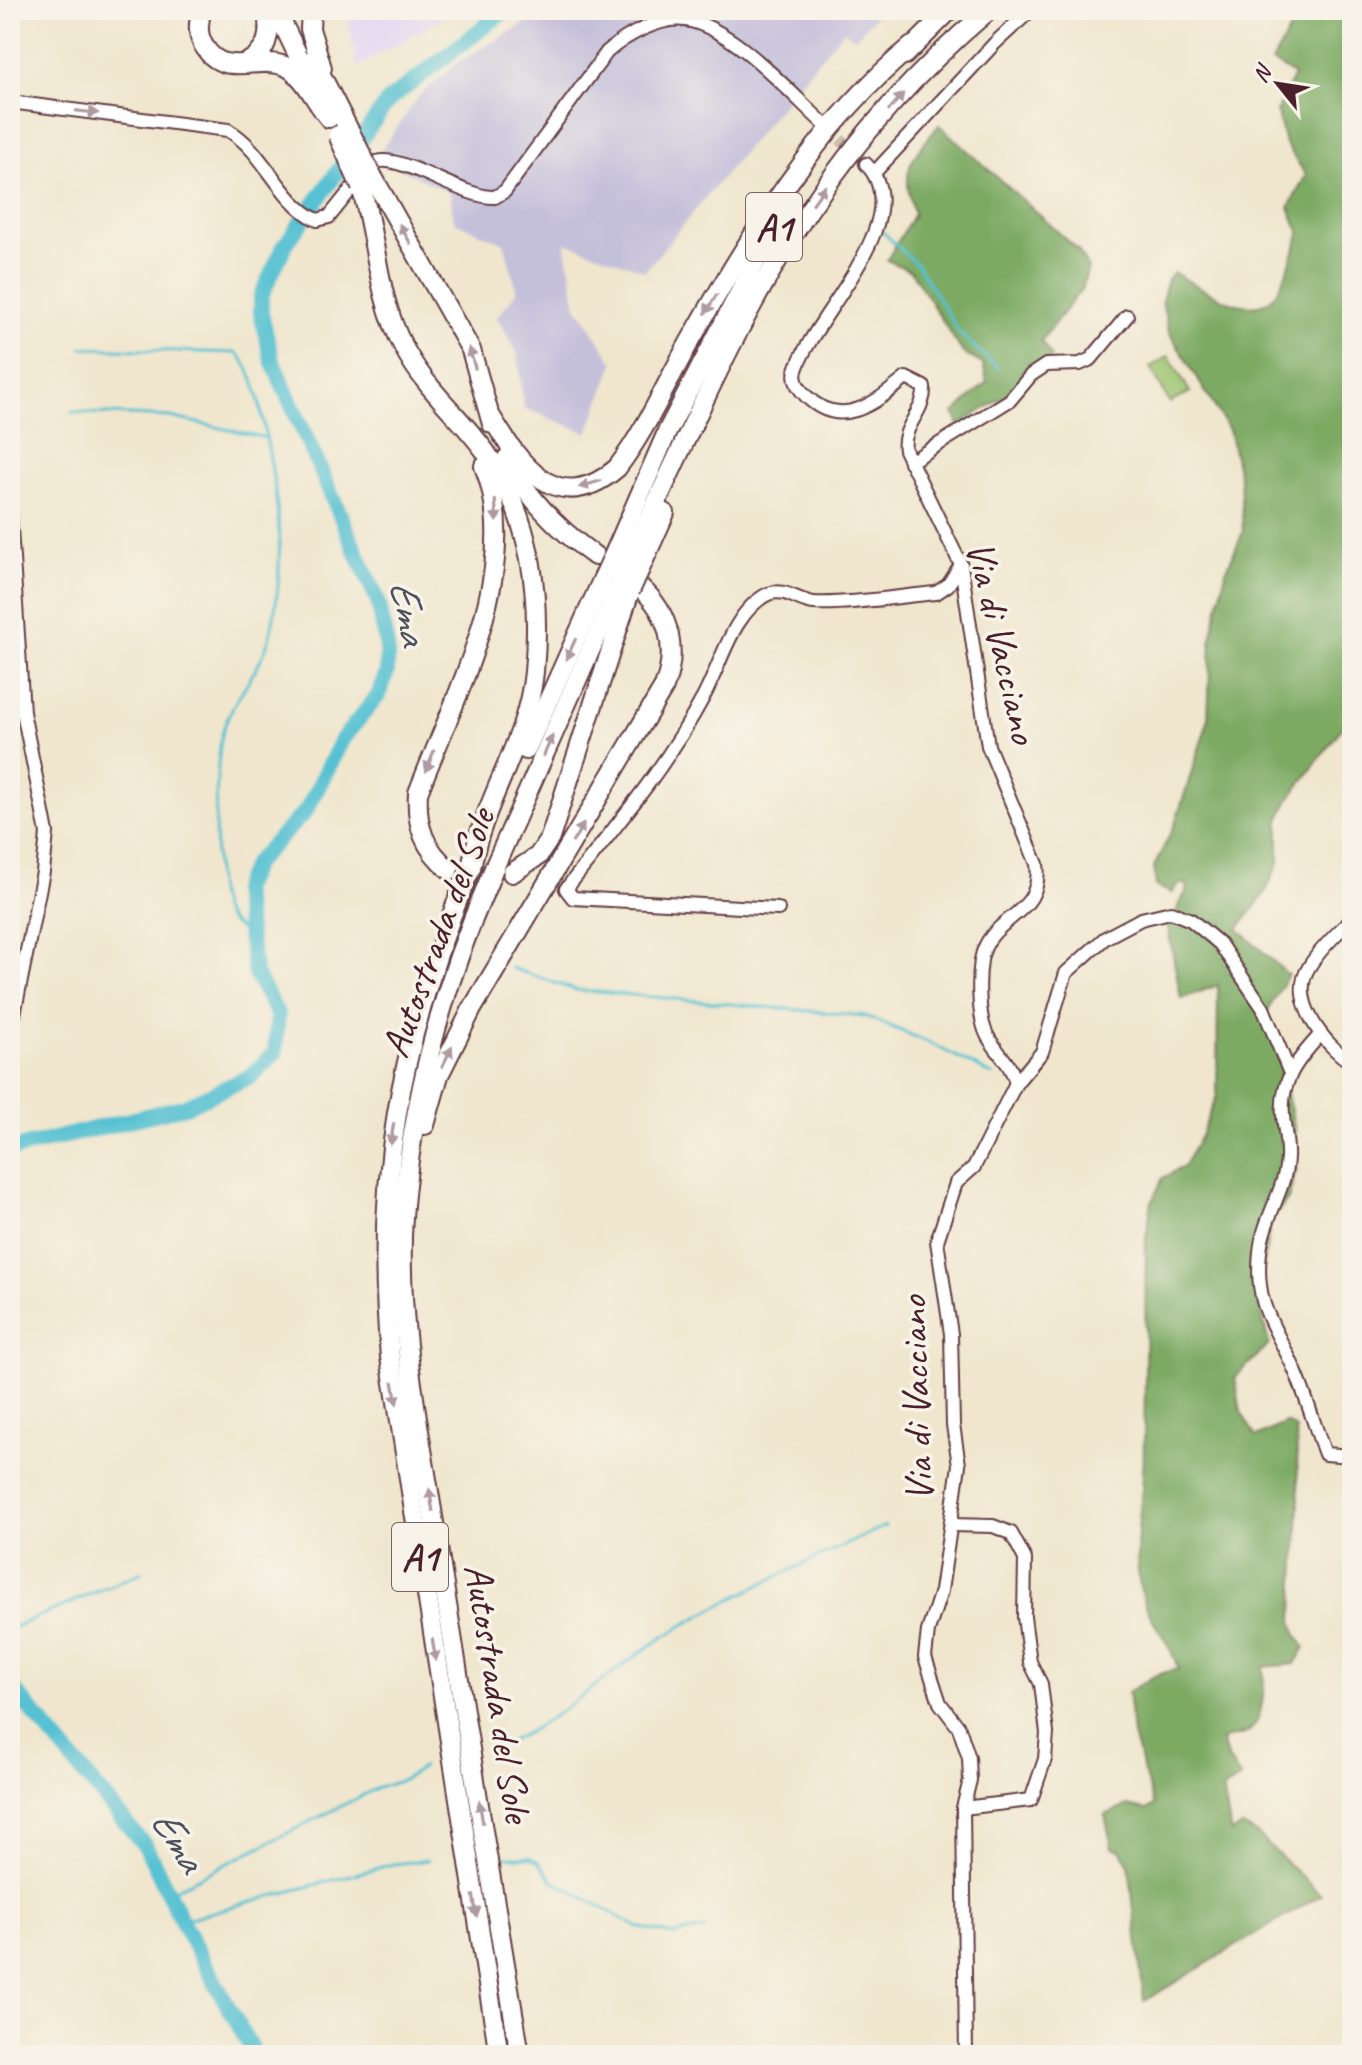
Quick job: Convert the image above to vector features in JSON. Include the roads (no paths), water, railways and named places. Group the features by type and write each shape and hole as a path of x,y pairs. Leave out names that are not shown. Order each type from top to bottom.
{"highway":[{"path":"202,10 198,26 205,48 221,62 241,65 273,63 288,67 303,80 338,127"},
{"path":"241,65 262,52 269,24 266,10"},
{"path":"276,10 365,180 451,313 471,350 490,415 512,468 532,499 555,524 595,556"},
{"path":"288,10 330,93"},
{"path":"311,10 310,29 338,127"},
{"name":"Autostrada del Sole","path":"499,2055 394,1388 384,1281 387,1173 407,1057 462,873 626,574 668,430 763,246 824,149 912,46 950,10"},
{"name":"Autostrada del Sole","path":"520,2055 425,1464 408,1338 404,1270 406,1188 421,1084 444,1000 626,574 700,410 762,291 833,176 917,77 989,10"},
{"path":"490,415 521,462 539,478 559,488 599,483 617,468 714,299 798,170 869,82 912,46"},
{"path":"365,180 384,301 400,342 419,377 454,415 485,451 511,495 535,589 533,676 524,727 462,873 430,850 417,817 418,793 484,615 494,567 497,523 494,492 483,464 454,415"},
{"path":"404,1270 422,1142 433,1092 445,1059 668,677 671,654 668,630 656,604 626,574 553,831 538,856 498,875"}],"street":[{"name":"Via di Vacciano","path":"1016,1083 1014,1073 986,1033 981,1005 981,960 990,935 1027,907 1039,880 1037,864 988,746 961,565 910,462 903,439 925,399 924,387 906,378 859,411 841,416 817,406 799,388 794,374 875,231 881,203 870,168 1031,10"},
{"path":"10,102 228,130 311,214 365,180 389,160 470,194 499,195 607,52 636,32 681,15 734,44 824,124"},
{"path":"910,462 1010,400 1031,375 1046,365 1080,364 1091,359 1127,316"},
{"path":"10,513 23,712 47,833 43,872 10,1034"},
{"path":"778,909 573,898 566,889 663,766 704,695 736,628 756,603 771,593 790,594 812,603 936,593 948,585 961,565"},
{"name":"Via di Vacciano","path":"966,2055 963,1808 970,1780 969,1758 959,1728 940,1703 925,1657 928,1631 941,1591 959,1465 953,1425 951,1334 937,1241 956,1183 974,1167 1016,1083 1042,1052 1066,973 1105,938 1141,919 1171,912 1191,920 1220,944 1263,1008 1289,1071"},
{"path":"1352,919 1308,968 1302,993 1320,1035 1352,1063"},
{"path":"1320,1035 1289,1071 1282,1111 1287,1157 1279,1196 1267,1220 1262,1241 1260,1286 1265,1316 1296,1374 1325,1454 1352,1456"},
{"path":"951,1525 993,1526 1011,1533 1025,1559 1024,1617 1030,1662 1041,1684 1047,1733 1045,1759 1031,1800 963,1808"}],"waterway":[{"name":"Ema","path":"10,1150 186,1106 251,1076 275,1053 278,1015 255,974 242,890 255,863 306,811 343,738 378,696 387,672 387,647 378,601 272,360 261,313 261,296 285,245 389,100 506,10"},
{"path":"883,232 918,266 961,335 998,368"},
{"path":"82,348 236,353 248,368 256,390 277,507 279,556 276,606 267,646 223,730 216,822 219,899 225,916 251,936"},
{"path":"71,412 170,417 267,438"},
{"path":"511,968 576,990 865,1016 928,1042 992,1075"},
{"path":"501,1746 564,1709 689,1622 885,1526"},
{"path":"10,1629 142,1572"},
{"name":"Ema","path":"10,1685 146,1847 185,1928 255,2055"},
{"path":"170,1892 375,1789 403,1780 423,1767"},
{"path":"502,1857 528,1857 538,1861 552,1880 637,1927 674,1935 704,1929"},
{"path":"182,1920 393,1864 428,1860"}],"tunnel":[{"path":"827,127 866,164"}]}
